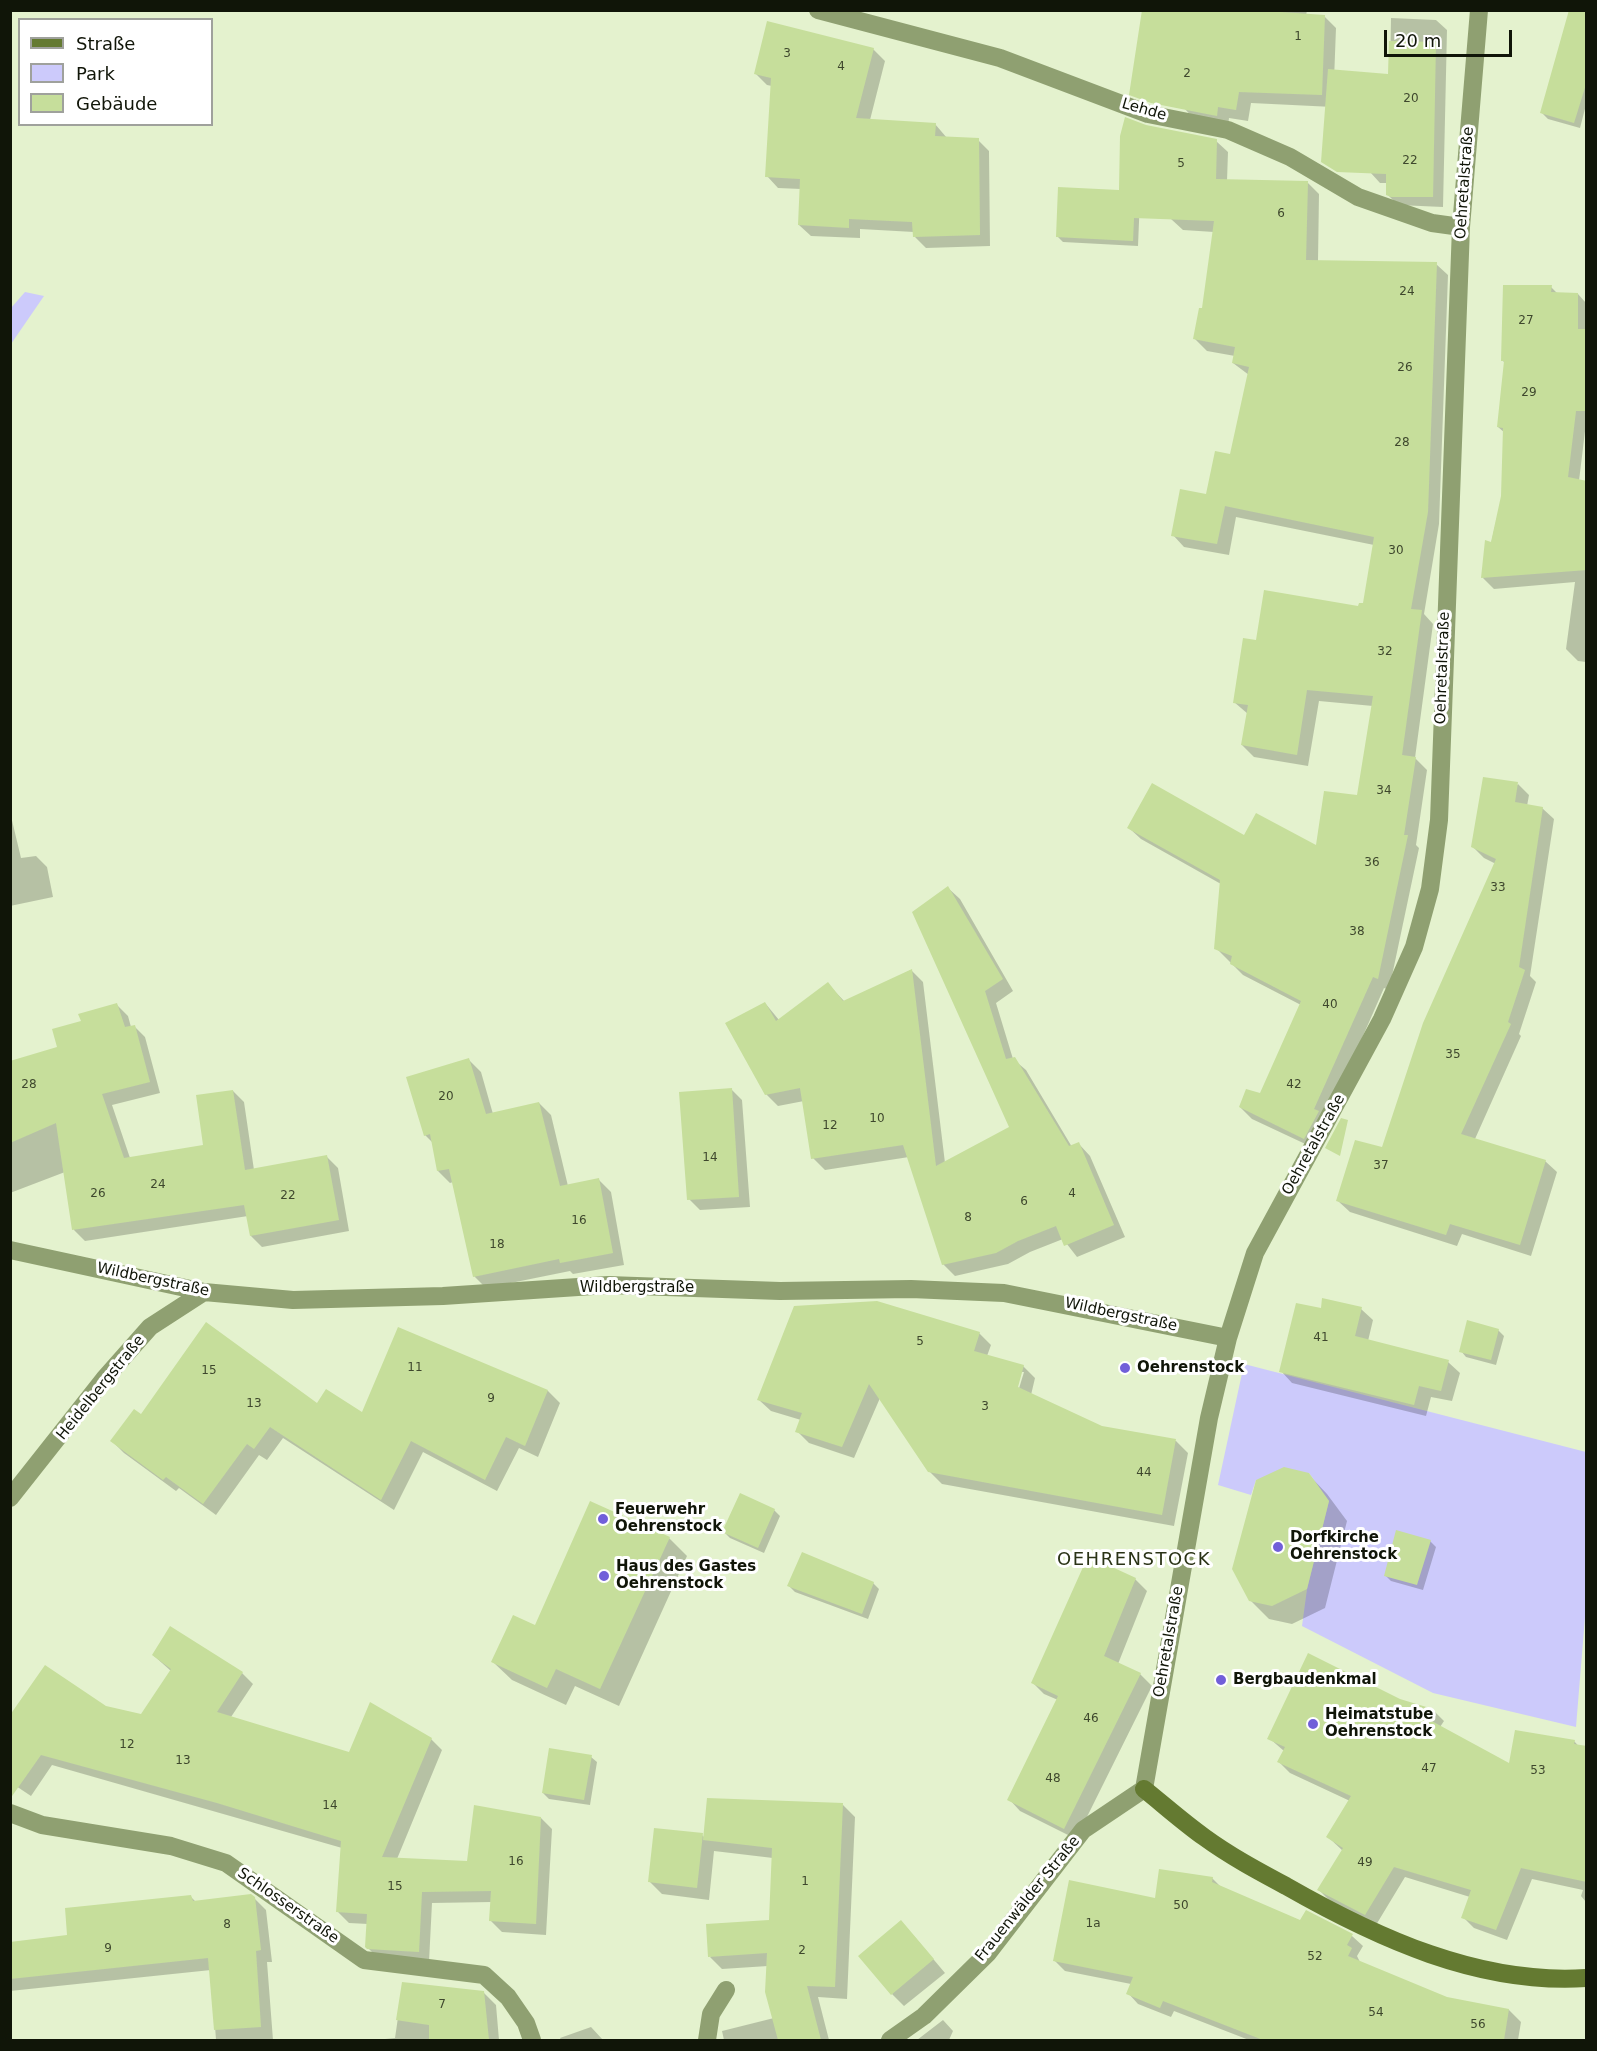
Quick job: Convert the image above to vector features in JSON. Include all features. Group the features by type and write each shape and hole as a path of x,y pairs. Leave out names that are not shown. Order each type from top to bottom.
{"street":[{"name":"Lehde","path":"818,10 1000,58 1148,114 1228,130 1290,157 1358,197 1432,223 1461,227"},
{"name":"Oehretalstraße","path":"1144,1789 1209,1418 1228,1338 1255,1253 1382,1019 1414,947 1430,889 1439,820 1461,227 1479,10"},
{"name":"Wildbergstraße","path":"10,1250 204,1292 292,1300 443,1296 608,1285 780,1291 911,1289 1004,1293 1228,1338"},
{"name":"Heidelbergstraße","path":"10,1498 104,1379 150,1327 204,1292"},
{"path":"1144,1789 1204,1838 1242,1862 1325,1909 1424,1954 1489,1970 1536,1977 1587,1978"},
{"name":"Frauenwälder Straße","path":"890,2040 924,2016 988,1953 1083,1830 1144,1789"},
{"name":"Schlosserstraße","path":"10,1813 42,1825 171,1846 226,1863 364,1960 484,1975 508,1997 526,2023 532,2040"},
{"path":"707,2040 711,2014 726,1990"}],"green space":[{"path":"25,292 44,296 11,344 11,308"},
{"path":"1244,1364 1586,1452 1586,1605 1576,1727 1433,1693 1302,1626 1307,1589 1329,1501 1309,1473 1256,1480 1251,1495 1218,1485"}],"building":[{"path":"1142,10 1251,10 1325,15 1322,95 1239,92 1236,110 1218,107 1217,116 1151,103 1129,95"},
{"path":"1569,10 1587,10 1587,81 1574,123 1540,113"},
{"path":"767,21 874,48 856,118 936,123 935,136 979,138 980,235 913,237 912,222 849,219 849,228 798,225 800,179 765,177 771,78 754,74"},
{"path":"1389,41 1436,42 1433,197 1391,197 1386,195 1386,174 1337,172 1321,162 1328,69 1388,74"},
{"path":"1125,117 1146,125 1217,139 1216,179 1308,181 1306,260 1437,262 1428,512 1411,609 1422,610 1402,755 1416,757 1404,835 1408,835 1378,979 1373,977 1314,1109 1319,1111 1304,1139 1239,1107 1246,1089 1260,1093 1301,1001 1230,964 1232,956 1214,949 1220,880 1127,828 1152,783 1244,835 1256,813 1316,845 1324,791 1357,795 1373,696 1307,690 1297,755 1241,745 1248,705 1233,703 1243,638 1256,640 1264,590 1358,606 1359,603 1363,603 1374,537 1225,506 1217,544 1171,536 1180,489 1206,494 1215,451 1230,454 1249,367 1232,363 1235,347 1193,339 1199,308 1202,308 1214,221 1134,218 1133,241 1056,237 1058,187 1119,190 1120,136"},
{"path":"1503,285 1552,285 1551,292 1578,293 1578,329 1587,329 1587,411 1576,411 1568,477 1587,481 1587,570 1481,578 1485,540 1491,542 1501,496 1503,428 1497,427 1504,361 1501,361"},
{"path":"1483,777 1518,782 1515,802 1543,807 1519,967 1525,970 1508,1022 1511,1024 1461,1134 1546,1160 1520,1245 1450,1224 1446,1235 1336,1201 1355,1140 1382,1147 1423,1023 1496,859 1471,847"},
{"path":"948,886 1003,979 985,991 1006,1059 1015,1057 1069,1146 1079,1142 1114,1225 1064,1246 1056,1226 1018,1241 996,1253 942,1265 903,1145 811,1159 800,1088 765,1095 725,1023 765,1002 776,1021 828,982 843,1001 912,969 936,1166 1009,1127 912,912"},
{"path":"117,1003 125,1027 135,1025 150,1082 102,1094 124,1158 203,1145 196,1095 233,1090 245,1170 327,1155 339,1220 250,1236 244,1205 72,1230 56,1123 10,1143 10,1061 57,1047 52,1029 81,1021 78,1014"},
{"path":"469,1058 486,1114 539,1102 560,1186 599,1178 613,1253 560,1263 559,1259 473,1277 449,1169 437,1171 430,1134 424,1136 406,1077"},
{"path":"732,1088 739,1197 687,1200 679,1092"},
{"path":"1341,1118 1348,1120 1340,1156 1325,1148"},
{"path":"1322,1298 1362,1307 1355,1336 1449,1360 1441,1391 1419,1386 1414,1405 1279,1372 1296,1303 1321,1308"},
{"path":"877,1301 980,1332 974,1351 1024,1365 1018,1387 1102,1426 1176,1439 1162,1515 928,1472 869,1384 842,1447 795,1432 802,1413 757,1400 794,1306"},
{"path":"1467,1320 1499,1329 1491,1360 1459,1352"},
{"path":"206,1322 317,1403 326,1389 362,1412 398,1327 548,1390 525,1446 506,1437 485,1480 411,1441 381,1500 270,1427 254,1449 247,1444 203,1504 166,1477 163,1480 110,1441 134,1409 141,1414"},
{"name":"Dorfkirche Oehrenstock","path":"1284,1467 1309,1473 1329,1501 1307,1589 1272,1606 1249,1601 1232,1569 1256,1480"},
{"path":"740,1493 775,1509 758,1548 722,1532"},
{"name":"Haus des Gastes Oehrenstock","path":"590,1501 670,1537 600,1689 556,1669 547,1688 491,1662 513,1615 535,1625"},
{"path":"1396,1530 1431,1540 1417,1585 1384,1576"},
{"path":"802,1552 874,1582 862,1614 787,1586"},
{"path":"1088,1556 1136,1578 1104,1656 1141,1673 1064,1829 1007,1800 1058,1696 1031,1683"},
{"path":"170,1626 243,1672 217,1712 349,1752 370,1702 432,1738 382,1857 467,1861 474,1805 541,1817 536,1924 489,1921 491,1891 422,1892 419,1952 367,1949 365,1947 367,1914 336,1912 341,1841 217,1803 41,1755 10,1799 10,1715 45,1665 106,1706 141,1714 171,1669 152,1655"},
{"path":"1308,1653 1400,1699 1433,1709 1428,1719 1509,1763 1515,1730 1575,1740 1574,1744 1587,1746 1587,1882 1521,1868 1496,1930 1461,1918 1471,1890 1394,1867 1365,1915 1317,1890 1343,1848 1326,1837 1351,1796 1277,1762 1285,1747 1267,1739"},
{"path":"549,1748 592,1755 584,1800 542,1793"},
{"path":"707,1798 843,1803 835,1987 807,1986 821,2040 778,2040 765,1992 767,1953 708,1957 706,1924 769,1920 772,1848 703,1840"},
{"path":"654,1828 703,1833 697,1888 648,1882"},
{"path":"1159,1869 1213,1877 1212,1882 1300,1920 1306,1910 1353,1934 1347,1945 1352,1948 1348,1956 1447,1997 1509,2009 1504,2040 1263,2040 1163,2001 1160,2008 1126,1994 1133,1977 1053,1961 1069,1880 1155,1898"},
{"path":"251,1894 255,1897 261,1950 256,1951 261,2027 214,2030 208,1958 10,1979 10,1942 67,1935 65,1908 191,1895 193,1901"},
{"path":"901,1920 934,1959 891,1995 858,1956"},
{"path":"402,1982 484,1991 489,2040 429,2040 429,2025 396,2020"}],"place":[{"name":"Oehrenstock","path":"1125,1368"},
{"name":"Feuerwehr Oehrenstock","path":"603,1519"},
{"name":"Dorfkirche Oehrenstock","path":"1278,1547"},
{"name":"Haus des Gastes Oehrenstock","path":"604,1576"},
{"name":"Bergbaudenkmal","path":"1221,1680"},
{"name":"Heimatstube Oehrenstock","path":"1313,1724"}],"district":[{"name":"OEHRENSTOCK","path":"1134,1560"}]}
